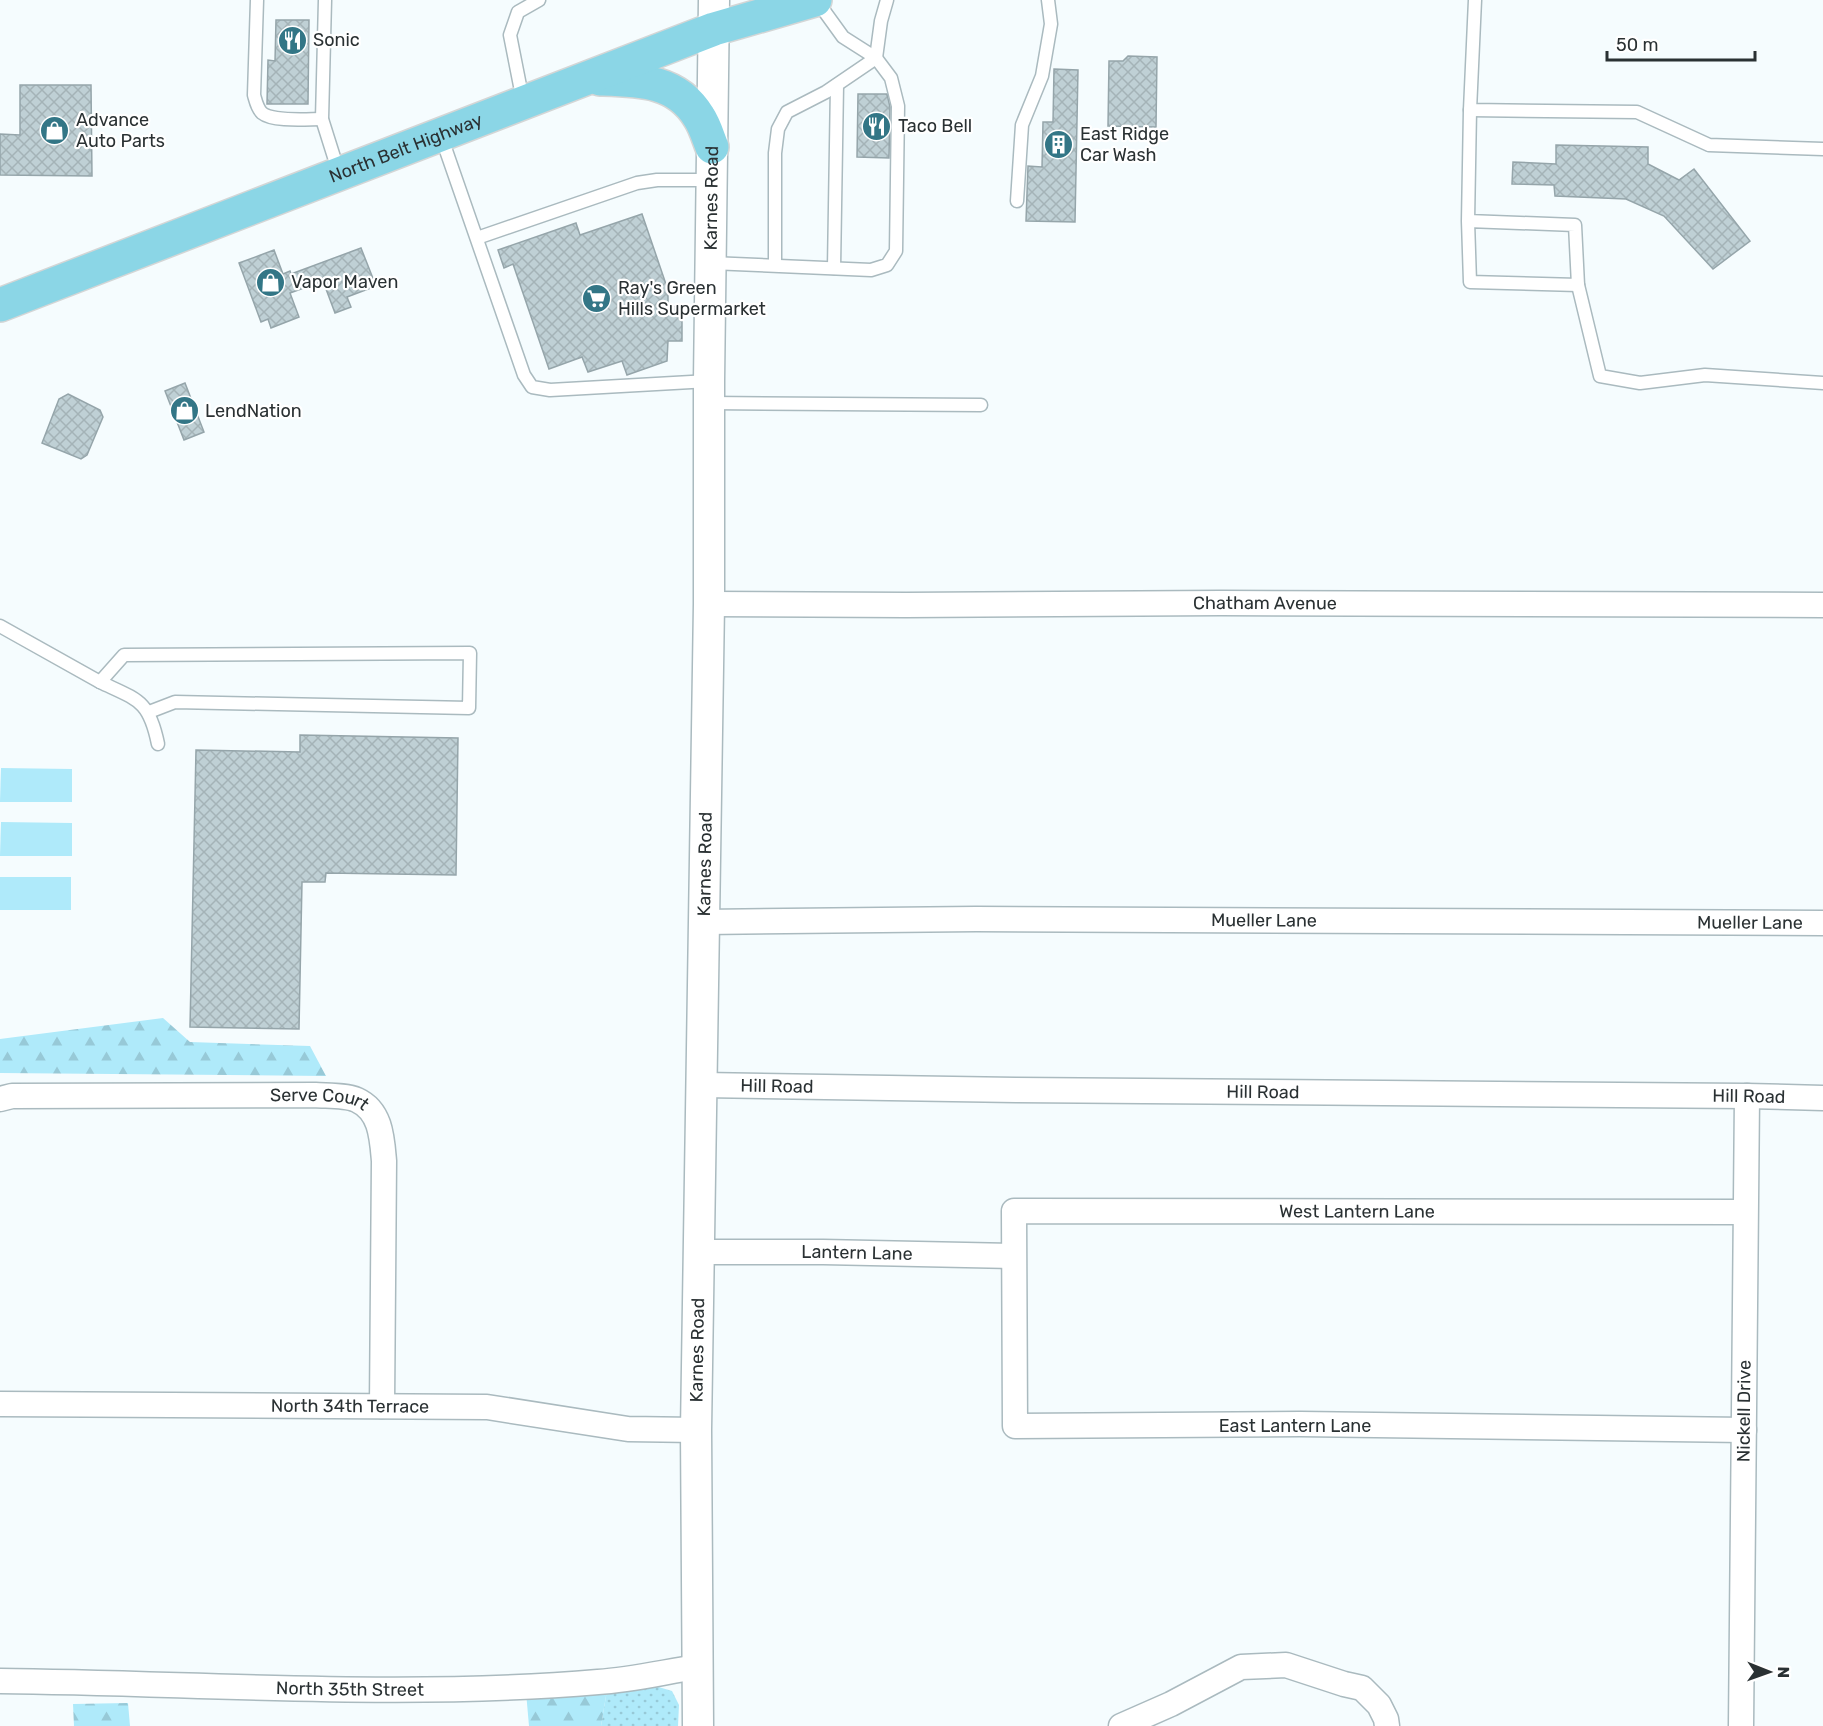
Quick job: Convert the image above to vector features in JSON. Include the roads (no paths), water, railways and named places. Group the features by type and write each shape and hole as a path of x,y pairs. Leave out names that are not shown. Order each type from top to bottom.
{"main road":[{"name":"North Belt Highway","path":"0,305 587,79 714,15 816,0"},
{"path":"587,79 646,81 667,88 688,102 700,118 712,147"}],"street":[{"name":"Karnes Road","path":"698,1726 696,1430 703,1085 714,15"},
{"name":"Chatham Avenue","path":"709,604 1823,605"},
{"name":"Mueller Lane","path":"704,922 999,919 1823,923"},
{"name":"Hill Road","path":"703,1085 1823,1098"},
{"name":"Serve Court","path":"0,1099 12,1096 315,1095 356,1100 374,1113 381,1132 384,1161 382,1406"},
{"name":"Nickell Drive","path":"1741,1726 1746,1096"},
{"name":"West Lantern Lane","path":"1013,1256 1014,1211 1744,1212"},
{"name":"Lantern Lane","path":"699,1252 1013,1256"},
{"name":"East Lantern Lane","path":"1013,1256 1015,1426 1300,1424 1744,1430"},
{"name":"North 34th Terrace","path":"0,1404 487,1407 628,1429 696,1430"},
{"path":"1121,1726 1171,1704 1241,1667 1286,1665 1362,1688 1379,1705 1387,1726"},
{"name":"North 35th Street","path":"0,1681 305,1689 495,1688 600,1682 697,1667"}],"lane":[{"path":"257,0 254,95 257,106 264,115 277,118 322,119"},
{"path":"326,0 322,119 339,174"},
{"path":"524,103 510,35 518,12 539,0"},
{"path":"711,263 871,270 887,265 896,251 898,106 891,78 876,58 843,37 816,0"},
{"path":"775,264 775,153 778,129 787,112 837,85 876,58 881,21 887,0"},
{"path":"1017,201 1022,125 1042,76 1051,24 1048,0"},
{"path":"1475,0 1468,221 1470,282 1578,285"},
{"path":"834,268 837,85"},
{"path":"1470,110 1637,112 1708,145 1823,149"},
{"path":"441,135 524,375 532,387 550,390 709,392 981,405"},
{"path":"477,238 638,183 712,180"},
{"path":"1468,221 1575,225 1578,285 1600,376 1640,383 1705,375 1823,383"},
{"path":"0,626 100,682 139,700 154,722 158,744"},
{"path":"100,682 124,655 470,654 469,708 175,702 149,712"}],"place":[{"name":"Sonic","path":"292,40"},
{"name":"Taco Bell","path":"877,126"},
{"name":"Advance Auto Parts","path":"55,130"},
{"name":"East Ridge Car Wash","path":"1059,144"},
{"name":"Vapor Maven","path":"270,282"},
{"name":"Ray's Green Hills Supermarket","path":"597,298"},
{"name":"LendNation","path":"184,411"}]}
